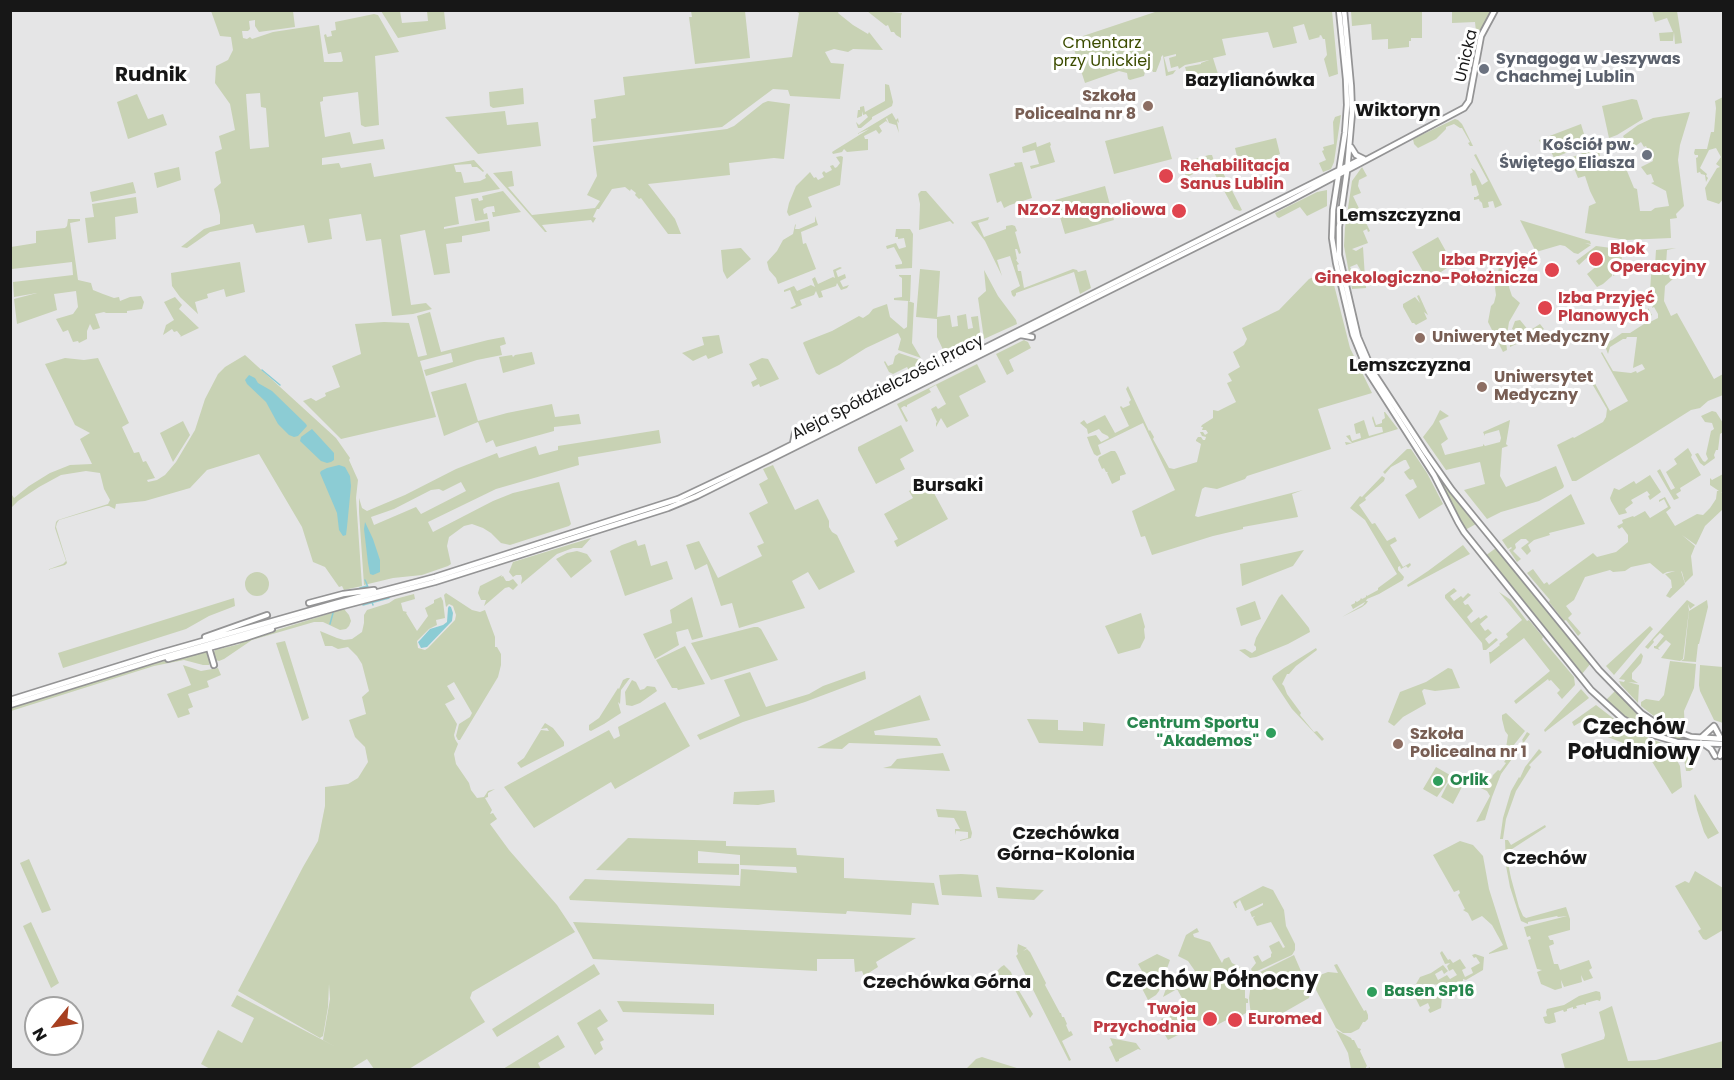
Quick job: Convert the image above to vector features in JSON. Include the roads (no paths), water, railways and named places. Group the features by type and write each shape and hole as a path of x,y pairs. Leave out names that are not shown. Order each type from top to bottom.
{"main road":[{"path":"1339,10 1347,93 1345,133 1332,222 1333,250 1352,329 1360,355 1372,379 1434,475 1468,537 1585,683 1632,725 1653,735 1677,742 1723,742"},
{"path":"1344,10 1352,99 1350,145 1339,227 1339,255 1362,348 1373,372 1452,490 1599,670 1645,716 1659,725 1700,741 1717,756 1723,742"},
{"name":"Unicka","path":"1464,108 1469,101 1481,36 1494,10"},
{"name":"Aleja Spółdzielczości Pracy","path":"394,590 700,490 1020,333 1029,326 1347,169 1464,108"},
{"path":"1350,145 1356,155 1364,159"},
{"name":"Aleja Spółdzielczości Pracy","path":"1347,169 1373,155"},
{"name":"Aleja Spółdzielczości Pracy","path":"394,590 435,582 682,503 1339,173"},
{"path":"1321,184 1330,187 1335,196"},
{"path":"1023,321 1020,333 1032,337"},
{"path":"793,443 795,433"},
{"path":"10,700 187,645 384,590"},
{"path":"309,603 343,594 394,590"},
{"path":"10,705 394,590"},
{"path":"187,645 267,615"},
{"path":"144,663 256,635 288,622"},
{"path":"209,648 214,665"},
{"path":"1700,741 1714,726 1723,742"}],"water":[{"path":"249,375 272,391 306,424 307,426 298,436 289,435 278,424 266,402 247,384 245,380"},
{"path":"312,429 334,453 334,460 331,462 321,461 300,441 301,437"},
{"path":"339,465 345,467 350,476 351,486 346,535 343,536 339,530 337,513 320,473 327,468"},
{"path":"365,522 380,560 380,572 373,575 370,574 368,563"},
{"path":"449,606 453,613 452,621 427,647 421,648 418,642 430,629 447,622"}],"waterway":[{"path":"262,370 280,385"},
{"path":"365,580 368,587"},
{"path":"360,588 367,586"},
{"path":"363,605 389,598"},
{"path":"330,624 333,613"}],"place":[{"name":"Synagoga w Jeszywas Chachmej Lublin","path":"1484,69"},
{"name":"Szkoła Policealna nr 8","path":"1148,106"},
{"name":"Kościół pw. Świętego Eliasza","path":"1647,155"},
{"name":"Rehabilitacja Sanus Lublin","path":"1166,176"},
{"name":"NZOZ Magnoliowa","path":"1179,211"},
{"name":"Blok Operacyjny","path":"1596,259"},
{"name":"Izba Przyjęć Ginekologiczno-Położnicza","path":"1552,270"},
{"name":"Izba Przyjęć Planowych","path":"1545,308"},
{"name":"Uniwerytet Medyczny","path":"1420,338"},
{"name":"Uniwersytet Medyczny","path":"1482,387"},
{"name":"Centrum Sportu \"Akademos\"","path":"1271,733"},
{"name":"Szkoła Policealna nr 1","path":"1398,744"},
{"name":"Orlik","path":"1438,781"},
{"name":"Basen SP16","path":"1372,992"},
{"name":"Twoja Przychodnia","path":"1210,1019"},
{"name":"Euromed","path":"1235,1020"}],"district":[{"name":"Rudnik","path":"151,76"},
{"name":"Bazylianówka","path":"1250,81"},
{"name":"Wiktoryn","path":"1398,111"},
{"name":"Lemszczyzna","path":"1400,216"},
{"name":"Lemszczyzna","path":"1410,366"},
{"name":"Bursaki","path":"948,486"},
{"name":"Czechów Południowy","path":"1634,740"},
{"name":"Czechówka Górna-Kolonia","path":"1066,844"},
{"name":"Czechów","path":"1545,859"},
{"name":"Czechów Północny","path":"1212,981"},
{"name":"Czechówka Górna","path":"947,983"}],"park label":[{"name":"Cmentarz przy Unickiej","path":"1102,53"}]}
